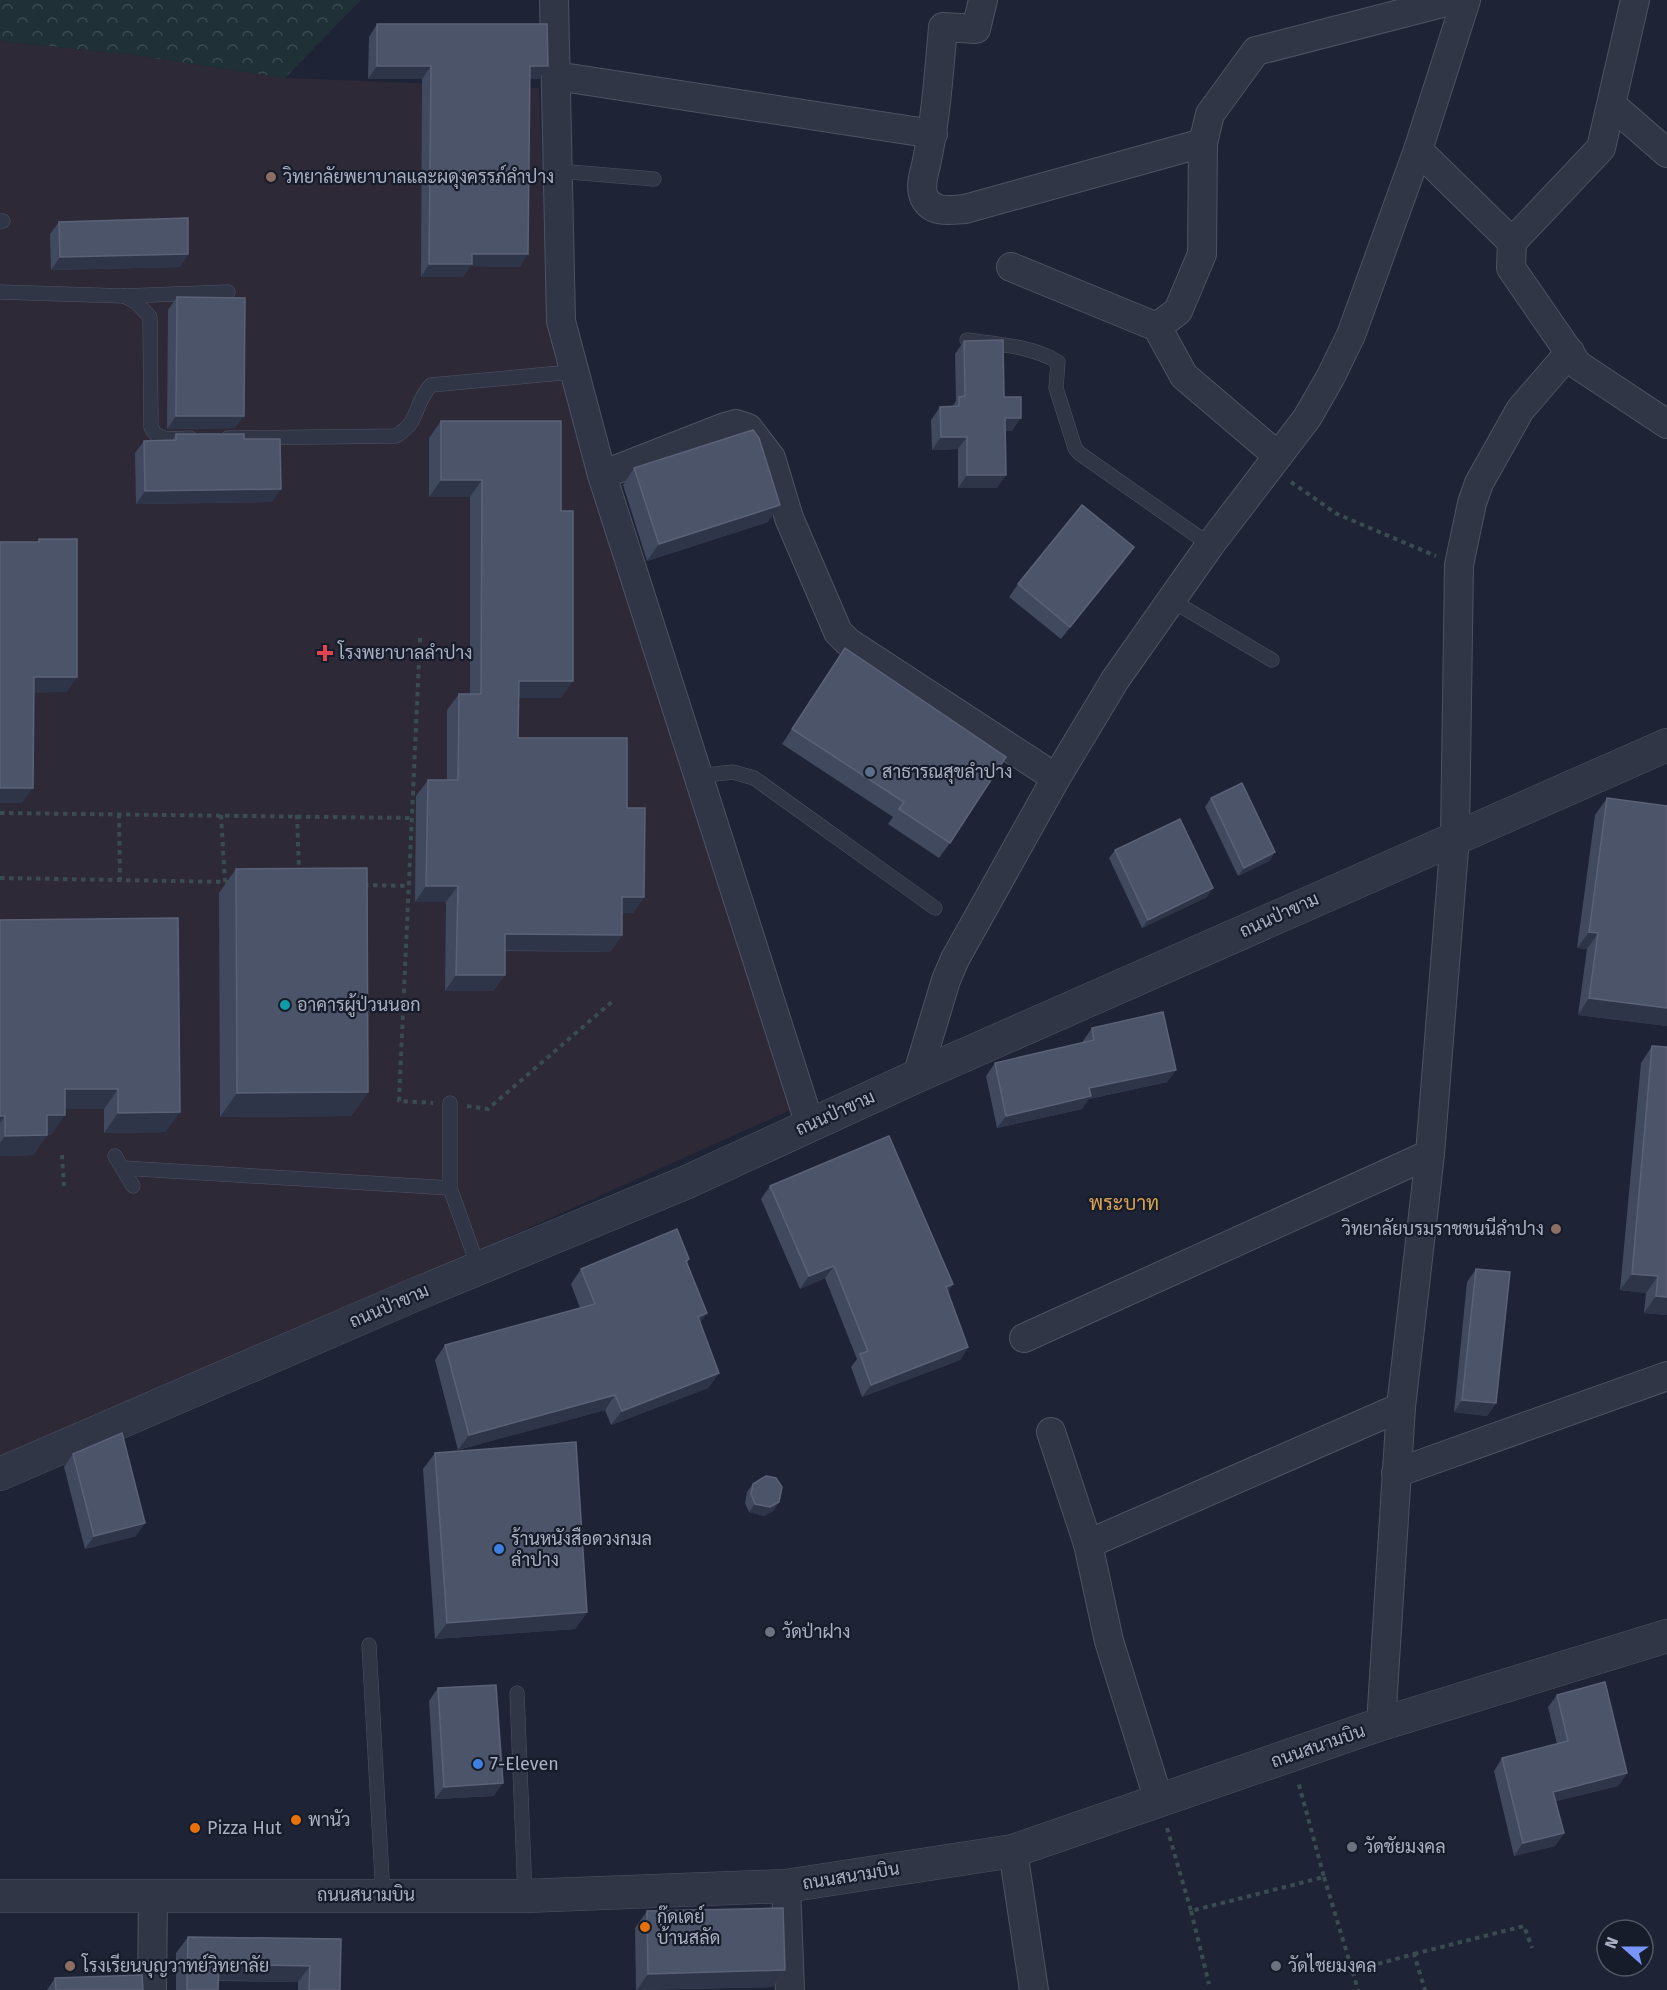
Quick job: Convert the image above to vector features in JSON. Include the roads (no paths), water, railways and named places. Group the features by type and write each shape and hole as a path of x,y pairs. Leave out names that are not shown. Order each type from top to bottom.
{"street":[{"path":"554,0 561,321 572,372 602,476 810,1125"},
{"path":"983,0 976,29 943,27 933,134 922,184 924,198 943,211 965,209 1203,143"},
{"path":"1157,327 1178,311 1202,254 1203,143 1210,114 1256,51 1454,0"},
{"path":"917,1076 946,980 955,959 1056,778 1115,680 1210,545 1307,418 1351,335 1418,150 1466,0"},
{"path":"1635,0 1601,147 1512,242 1511,268 1578,365 1667,424"},
{"path":"556,76 933,134"},
{"path":"1612,105 1667,153"},
{"path":"1418,150 1512,242"},
{"path":"1011,267 1157,327 1184,376 1274,462"},
{"path":"1381,1724 1401,1407 1430,1154 1455,837 1459,566 1472,503 1479,483 1520,410 1570,352"},
{"path":"602,476 724,427 736,424 748,428 771,458 789,518 838,632 848,642 1056,778"},
{"name":"ถนนป่าขาม","path":"0,1474 687,1182 917,1076 1667,745"},
{"path":"1024,1338 1430,1154"},
{"path":"1396,1473 1667,1376"},
{"path":"1088,1544 1401,1407"},
{"path":"1051,1432 1088,1544 1109,1641 1160,1802"},
{"name":"ถนนสนามบิน","path":"0,1896 525,1896 786,1886 1012,1851 1160,1802 1381,1724 1667,1636"},
{"path":"1012,1851 1034,1990"},
{"path":"786,1886 790,1990"},
{"path":"152,1990 153,1896"}],"lane":[{"path":"558,171 654,179"},
{"path":"0,292 124,296 228,292"},
{"path":"124,296 136,302 150,316 151,427 154,435 161,438 396,436 408,429 423,393 430,385 572,372"},
{"path":"967,340 1012,347 1050,357 1058,362 1056,388 1075,448 1210,545"},
{"path":"1171,600 1272,660"},
{"path":"698,776 733,772 754,778 935,908"},
{"path":"450,1103 450,1188 478,1269"},
{"path":"115,1156 134,1186"},
{"path":"123,1168 450,1188"},
{"path":"369,1645 383,1896"},
{"path":"517,1693 525,1896"}],"place":[{"name":"วิทยาลัยพยาบาลและผดุงครรภ์ลําปาง","path":"271,177"},
{"name":"โรงพยาบาลลำปาง","path":"325,653"},
{"name":"สาธารณสุขลำปาง","path":"870,772"},
{"name":"อาคารผู้ป่วนนอก","path":"285,1005"},
{"name":"วิทยาลัยบรมราชชนนีลำปาง","path":"1556,1229"},
{"name":"ร้านหนังสือดวงกมล ลำปาง","path":"499,1549"},
{"name":"วัดป่าฝาง","path":"770,1632"},
{"name":"7-Eleven","path":"478,1764"},
{"name":"พานัว","path":"296,1820"},
{"name":"Pizza Hut","path":"195,1828"},
{"name":"วัดชัยมงคล","path":"1352,1847"},
{"name":"กู๊ดเดย์ บ้านสลัด","path":"645,1927"},
{"name":"โรงเรียนบุญวาทย์วิทยาลัย","path":"70,1966"},
{"name":"วัดไชยมงคล","path":"1276,1966"}],"district":[{"name":"พระบาท","path":"1124,1203"}]}
